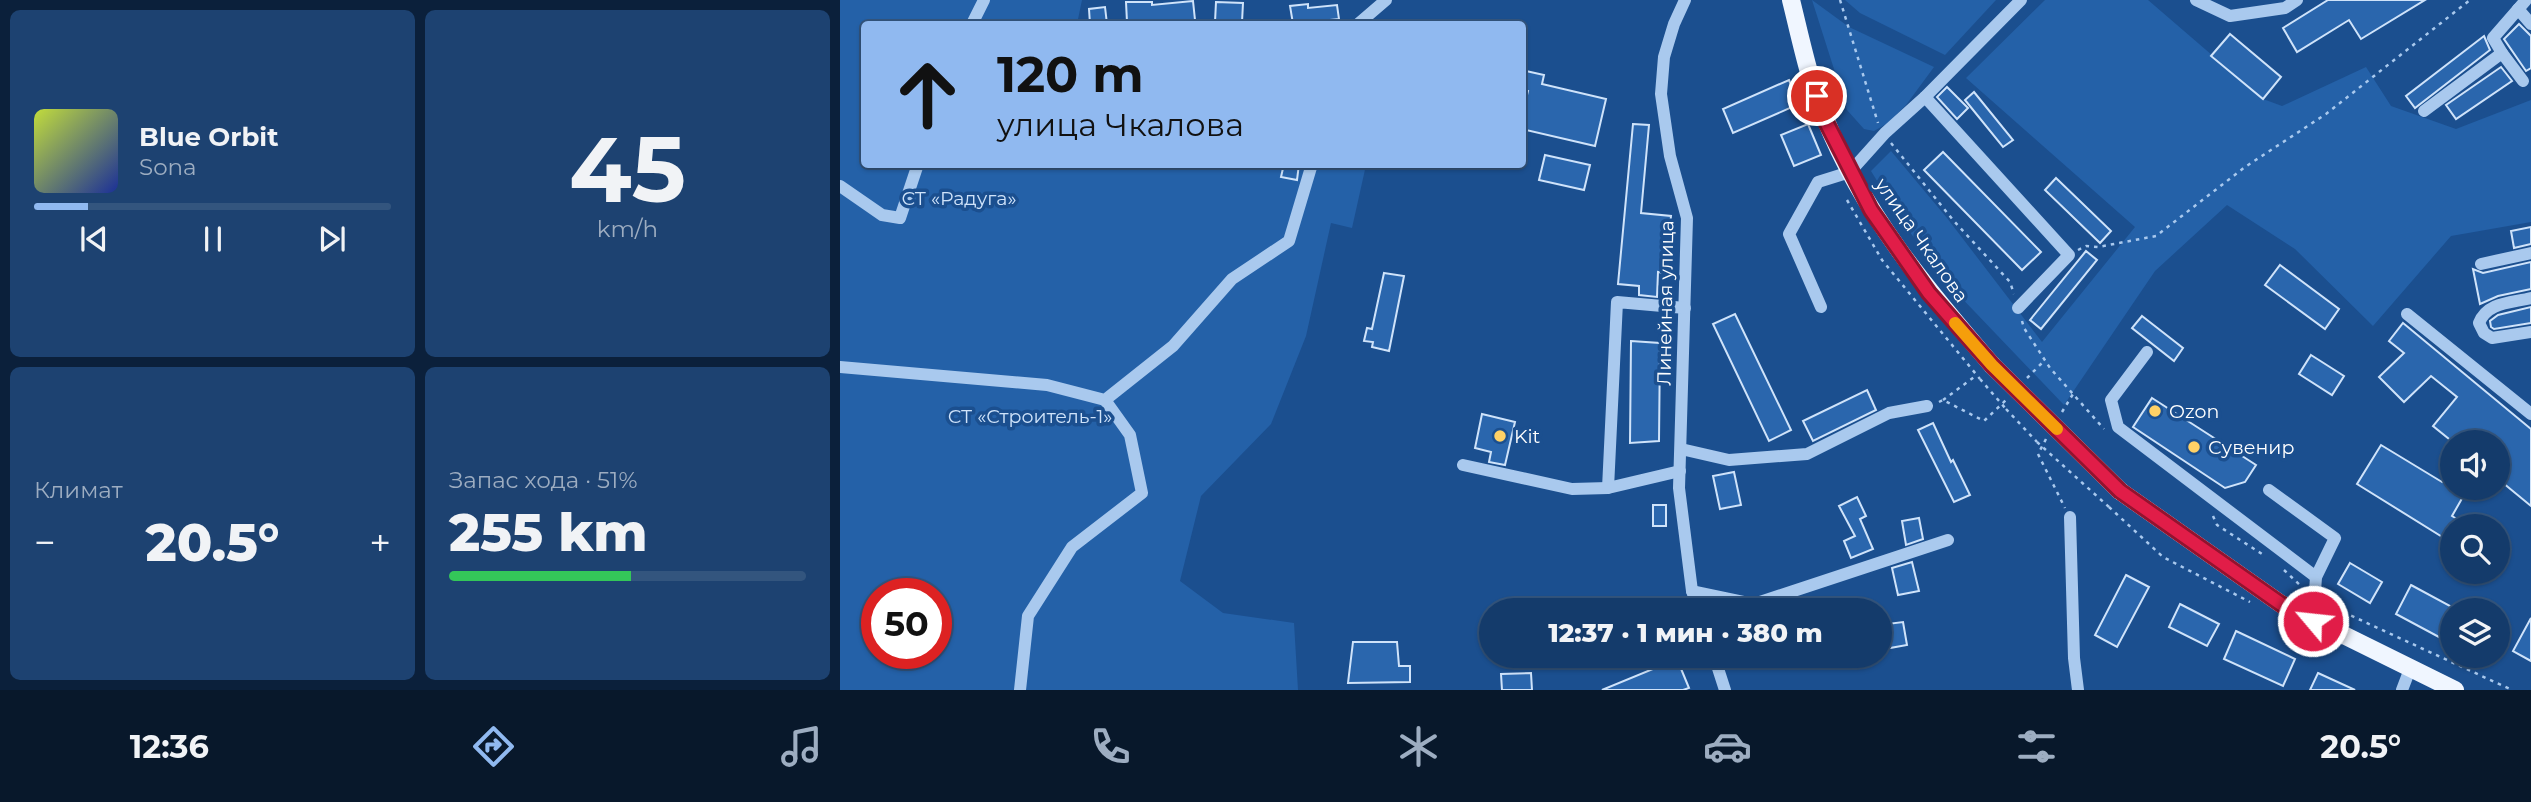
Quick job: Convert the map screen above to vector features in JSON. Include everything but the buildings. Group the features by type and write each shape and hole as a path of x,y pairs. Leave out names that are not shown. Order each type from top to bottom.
{"main road":[{"name":"улица Чкалова","path":"1791,0 1824,118 1850,172 1871,210 1983,373 2120,491 2281,604 2455,690"}],"street":[{"path":"974,21 984,0"},
{"path":"1362,21 1386,0"},
{"name":"Линейная улица","path":"1685,0 1664,57 1661,94 1670,156 1687,218 1679,488 1694,598"},
{"path":"1821,307 1789,234 1818,182 1850,172 1885,133 1925,97 2021,0"},
{"path":"2196,0 2230,16 2285,8 2297,0"},
{"path":"2523,81 2493,38 2522,4 2531,24"},
{"path":"2424,111 2502,53"},
{"path":"1925,97 2069,255 2018,308"},
{"path":"840,186 882,215 900,218 917,168"},
{"path":"1105,400 1173,346 1232,279 1289,242 1311,168"},
{"path":"2481,264 2531,253"},
{"path":"2531,298 2491,307 2483,313 2479,323 2484,333 2492,338 2531,331"},
{"path":"1608,488 1616,302 1685,308"},
{"path":"2407,314 2531,414"},
{"path":"2147,352 2111,400 2118,427 2316,576"},
{"path":"840,367 1048,385 1105,400 1130,435 1142,493 1072,547 1028,616 1020,690"},
{"path":"1681,449 1729,460 1807,454 1889,413 1927,407"},
{"path":"1463,465 1572,489 1608,488 1680,471"},
{"path":"2269,490 2336,538 2316,576 2313,621"},
{"path":"2070,517 2074,658 2078,690"},
{"path":"1692,591 1754,604 1948,540"},
{"path":"1718,668 1726,690"},
{"path":"2402,690 2410,669"}],"path":[{"path":"2069,255 2086,246 2098,247 2156,236 2245,167 2326,114 2470,0"},
{"path":"2019,386 2045,360"},
{"path":"1927,407 1943,400 1983,373 2020,426 2109,507"},
{"path":"2061,414 2073,394"},
{"path":"1943,400 1984,421 2010,395"},
{"path":"2048,435 2038,454 2070,517"}],"green space":[{"name":"СТ «Строитель-1»","path":"840,0 1082,0 1078,21 861,21 861,168 1365,168 1352,228 1331,223 1306,336 1271,424 1201,496 1180,581 1223,613 1294,623 1298,690 840,690"},
{"path":"1812,0 1849,27 1934,67 1906,105 1888,123 1874,131 1864,129 1847,110"},
{"path":"1845,0 1996,0 1945,55 1860,13"},
{"path":"2045,0 2148,0 2263,99 2282,106 2366,67 2391,106 2456,129 2531,100 2531,222 2451,236 2373,326 2295,249 2227,205 2155,271 2064,405 1953,289 1903,223 1871,171 1891,151 1947,218 2042,342 2135,227 1966,78"}],"slow traffic":[{"path":"1955,323 1992,365 2057,429"}],"place":[{"name":"Ozon","path":"2155,411"},
{"name":"Kit","path":"1500,436"},
{"name":"Сувенир","path":"2194,447"}],"route":[{"path":"1817,96 1824,118 1871,210 1929,293 1992,365 2120,491 2281,604 2313,621"}],"park label":[{"name":"СТ «Радуга»","path":"959,198"}]}
